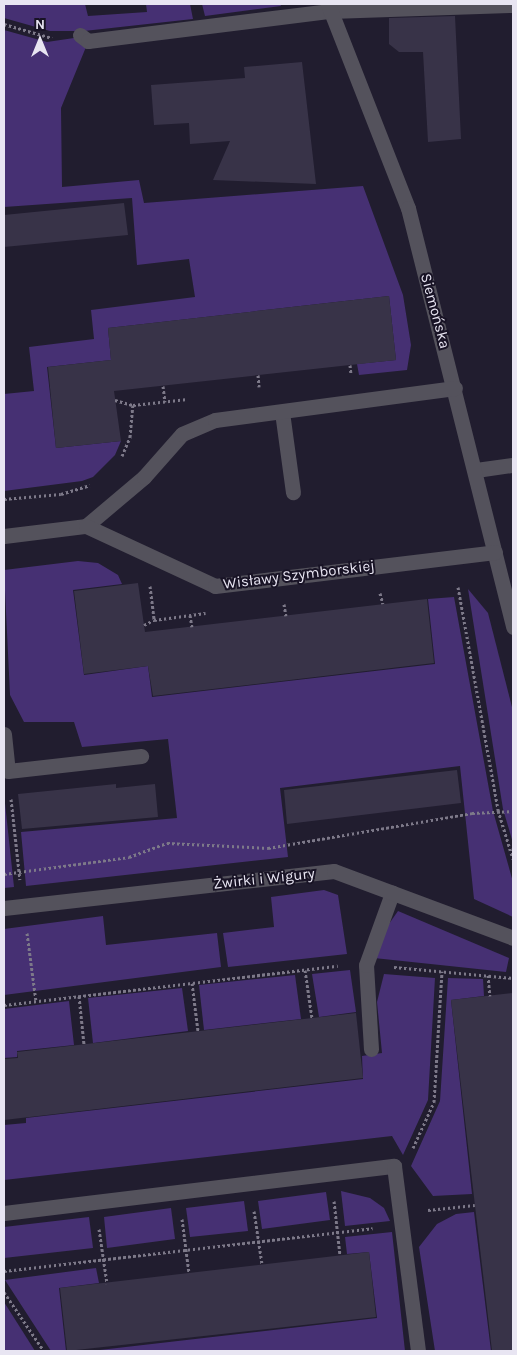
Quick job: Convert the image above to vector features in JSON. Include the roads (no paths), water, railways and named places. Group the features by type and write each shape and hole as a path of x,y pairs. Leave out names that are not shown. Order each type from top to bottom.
{"street":[{"path":"80,35 88,41 329,7 513,5"},
{"name":"Siemońska","path":"329,7 408,208 476,470 513,628"},
{"path":"4,536 86,526 144,477 182,434 215,420 455,388"},
{"path":"282,412 293,492"},
{"path":"476,470 513,465"},
{"name":"Wisławy Szymborskiej","path":"86,526 215,586 495,552"},
{"path":"4,734 8,771 141,756"},
{"name":"Żwirki i Wigury","path":"4,908 334,871 513,938"},
{"path":"371,1049 366,965 392,893"},
{"path":"4,1213 394,1166 418,1351"}]}
